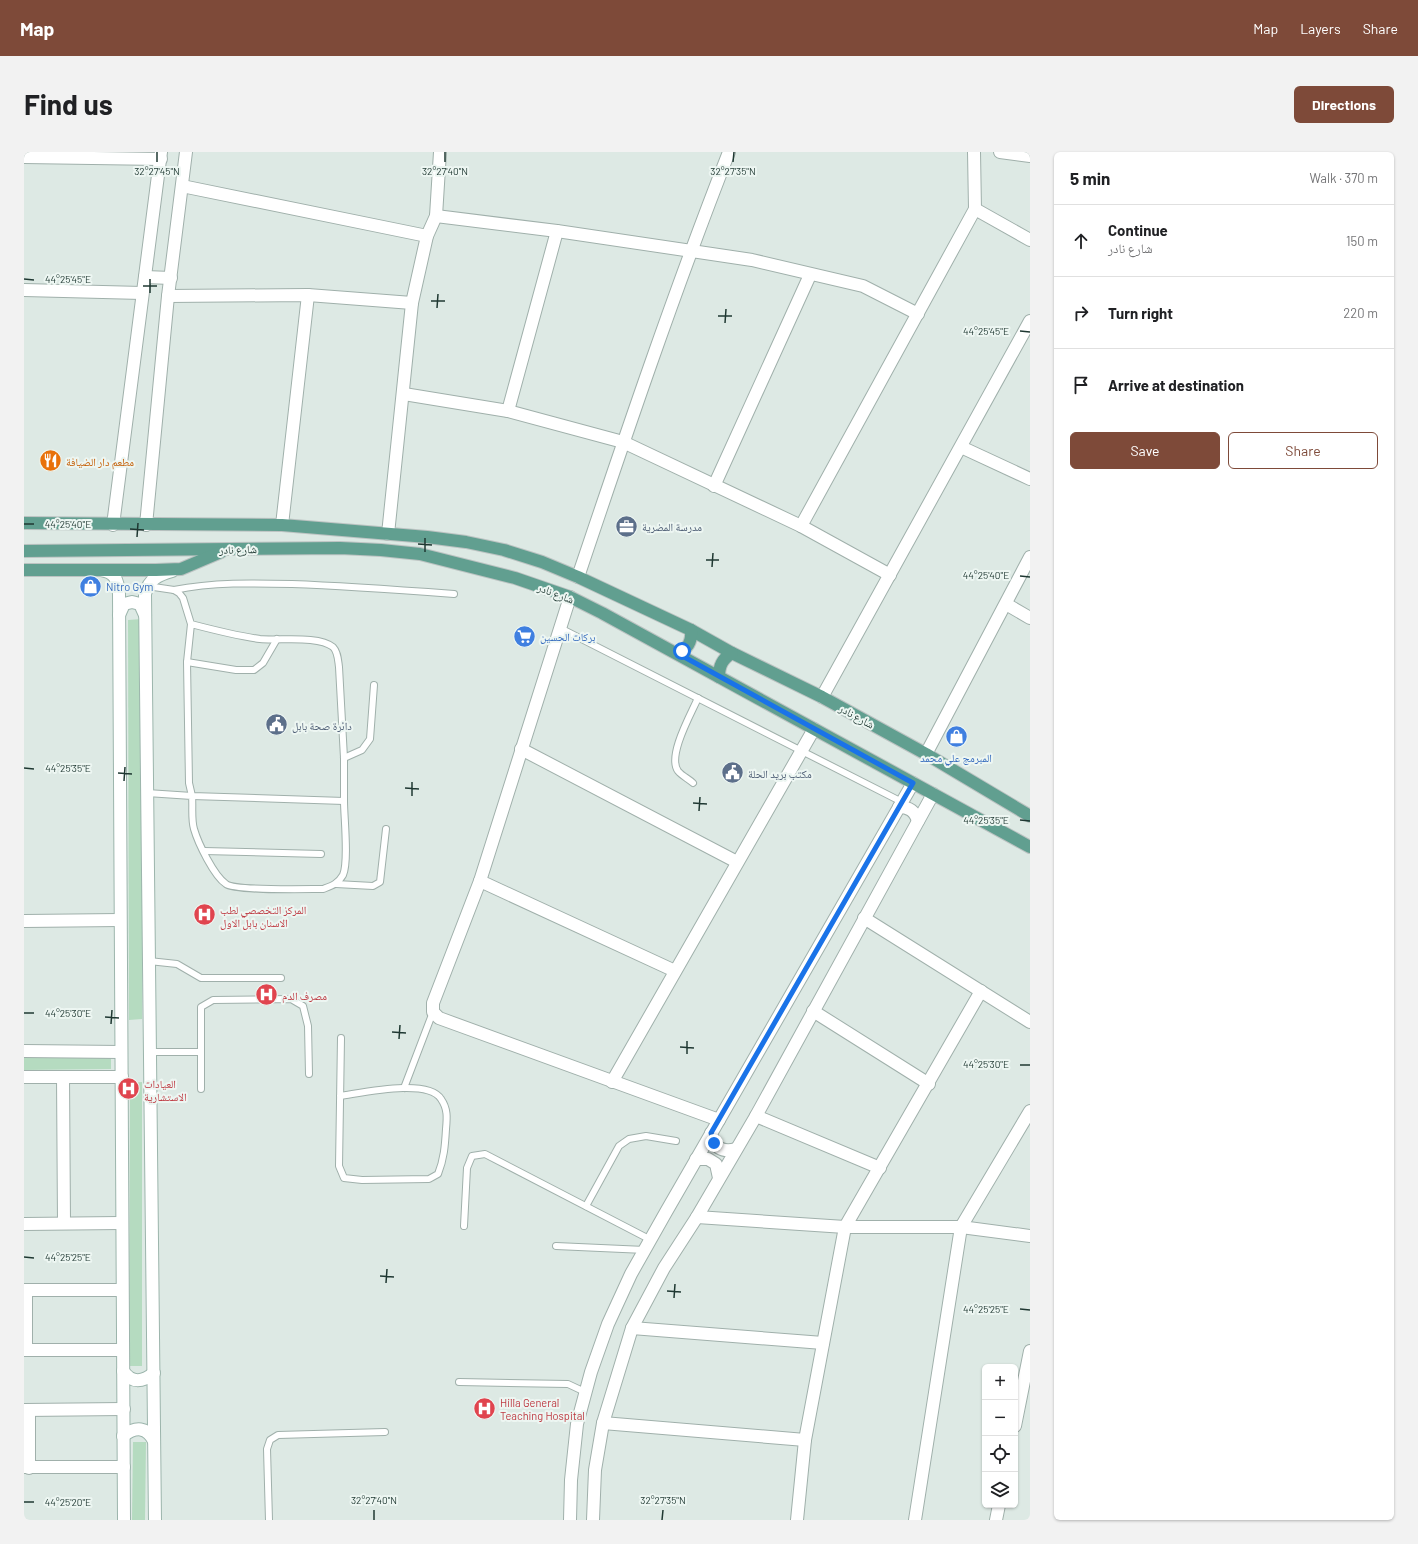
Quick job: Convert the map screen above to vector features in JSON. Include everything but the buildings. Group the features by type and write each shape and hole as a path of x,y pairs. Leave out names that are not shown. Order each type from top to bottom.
{"main road":[{"name":"شارع نادر","path":"24,524 282,525 466,542 504,550 542,562 578,577 691,630 732,653 822,697 926,754 1030,816"},
{"name":"شارع نادر","path":"24,551 340,548 420,554 515,578 570,597 677,653 1030,847"},
{"path":"24,570 181,569 219,552 240,550"},
{"path":"677,653 682,651 690,642 691,630"},
{"path":"720,677 720,665 727,656 732,653"}],"street":[{"path":"146,525 168,296 186,152"},
{"path":"388,534 404,394 412,303 427,236 436,216 440,152"},
{"path":"578,577 623,442 691,250 729,152"},
{"path":"801,526 975,209 974,152"},
{"path":"1000,152 1030,156"},
{"path":"24,157 161,156 142,293 114,525"},
{"path":"182,186 427,236"},
{"path":"975,209 1030,240"},
{"path":"436,216 557,231 752,260 810,275 863,286 918,314"},
{"path":"508,411 557,231"},
{"path":"714,486 810,275"},
{"path":"145,277 171,278"},
{"path":"24,290 142,293"},
{"path":"168,296 308,295 412,303"},
{"path":"282,525 308,295"},
{"path":"822,697 1030,321"},
{"path":"404,394 508,411 623,442 801,526 890,575"},
{"path":"961,447 1030,479"},
{"path":"926,754 1030,557"},
{"path":"100,569 112,572 118,584 124,1520"},
{"path":"155,1520 145,594 152,580 160,574 181,569"},
{"path":"570,597 480,881 433,1003 433,1012 439,1018 719,1120"},
{"path":"118,616 124,604 132,602 140,604 143,608 145,616"},
{"path":"1006,604 1030,618"},
{"path":"612,1082 814,729"},
{"path":"521,749 737,862"},
{"path":"570,1520 571,1480 577,1424 585,1392 608,1324 631,1274 913,783"},
{"path":"593,1520 595,1470 602,1423 632,1328 664,1268 697,1217 756,1116 933,794"},
{"path":"901,804 911,810 918,821"},
{"path":"480,881 675,971"},
{"path":"864,918 1030,1022"},
{"path":"24,921 120,920"},
{"path":"797,1520 806,1440 845,1227 981,992"},
{"path":"813,1011 929,1084"},
{"path":"24,1051 121,1052"},
{"path":"24,1077 122,1076"},
{"path":"63,1077 64,1223"},
{"path":"915,1520 961,1227 1030,1111"},
{"path":"756,1116 880,1168"},
{"path":"711,1133 714,1143 719,1148 730,1151 736,1149"},
{"path":"696,1159 708,1159 716,1164 718,1167 719,1178"},
{"path":"697,1217 845,1227 961,1227 1030,1236"},
{"path":"24,1224 121,1224"},
{"path":"122,1290 25,1290 25,1350 122,1350"},
{"path":"632,1328 824,1343"},
{"path":"1018,1411 1030,1351"},
{"path":"123,1371 130,1379 137,1381 146,1379 154,1373"},
{"path":"124,1410 27,1410 27,1468 124,1466"},
{"path":"602,1423 806,1440"},
{"path":"124,1436 132,1430 140,1429 150,1434 154,1441"},
{"path":"996,1520 998,1508"}],"lane":[{"path":"148,586 174,590 208,585 268,583 326,585 454,594"},
{"path":"174,590 183,598 191,624 187,662 189,783 192,796 194,828 204,851 219,877 227,885 241,887 323,889 336,884 373,886 380,882 386,829"},
{"path":"191,624 211,630 260,639 318,641 334,648 337,654 339,667 344,758 346,859 343,874 336,884"},
{"path":"560,628 801,751 901,804"},
{"path":"187,662 236,670 254,670 263,662 277,639"},
{"path":"344,758 362,750 370,739 374,685"},
{"path":"693,783 678,771 674,761 677,746 698,698"},
{"path":"147,793 192,796 344,800"},
{"path":"204,851 321,854"},
{"path":"149,961 178,964 201,978 281,978"},
{"path":"201,1089 201,1007 213,1000 291,999 303,1006 308,1026 308,1074"},
{"path":"404,1088 433,1012"},
{"path":"340,1096 404,1088 427,1089 441,1098 447,1114 444,1159 438,1174 429,1179 362,1180 344,1178 339,1166 340,1096 341,1038"},
{"path":"150,1052 201,1052"},
{"path":"586,1206 618,1146 629,1139 646,1136 676,1141"},
{"path":"464,1226 467,1168 472,1156 485,1154 651,1240"},
{"path":"556,1246 645,1250"},
{"path":"459,1382 568,1384 585,1392"},
{"path":"269,1520 267,1449 270,1440 278,1435 385,1432"}],"green space":[{"path":"142,619 142,1019 129,1020 128,620"},
{"path":"24,1057 111,1057 111,1069 24,1070"},
{"path":"142,1082 142,1366 129,1366 130,1083"},
{"path":"133,1442 146,1442 145,1520 132,1520"}],"place":[{"name":"مطعم دار الضيافة","path":"51,461"},
{"name":"مدرسة المضرية","path":"626,526"},
{"name":"Nitro Gym","path":"90,586"},
{"name":"بركات الحسين","path":"524,636"},
{"name":"دائرة صحة بابل","path":"276,725"},
{"name":"المبرمج علي محمد","path":"956,737"},
{"name":"مكتب بريد الحلة","path":"732,773"},
{"name":"المركز التخصصي لطب الاسنان بابل الاول","path":"204,915"},
{"name":"مصرف الدم","path":"267,995"},
{"name":"العيادات الاستشارية","path":"129,1089"},
{"name":"Hilla General Teaching Hospital","path":"485,1408"}],"route":[{"path":"682,651 677,653 913,783 711,1133 714,1143"}]}
